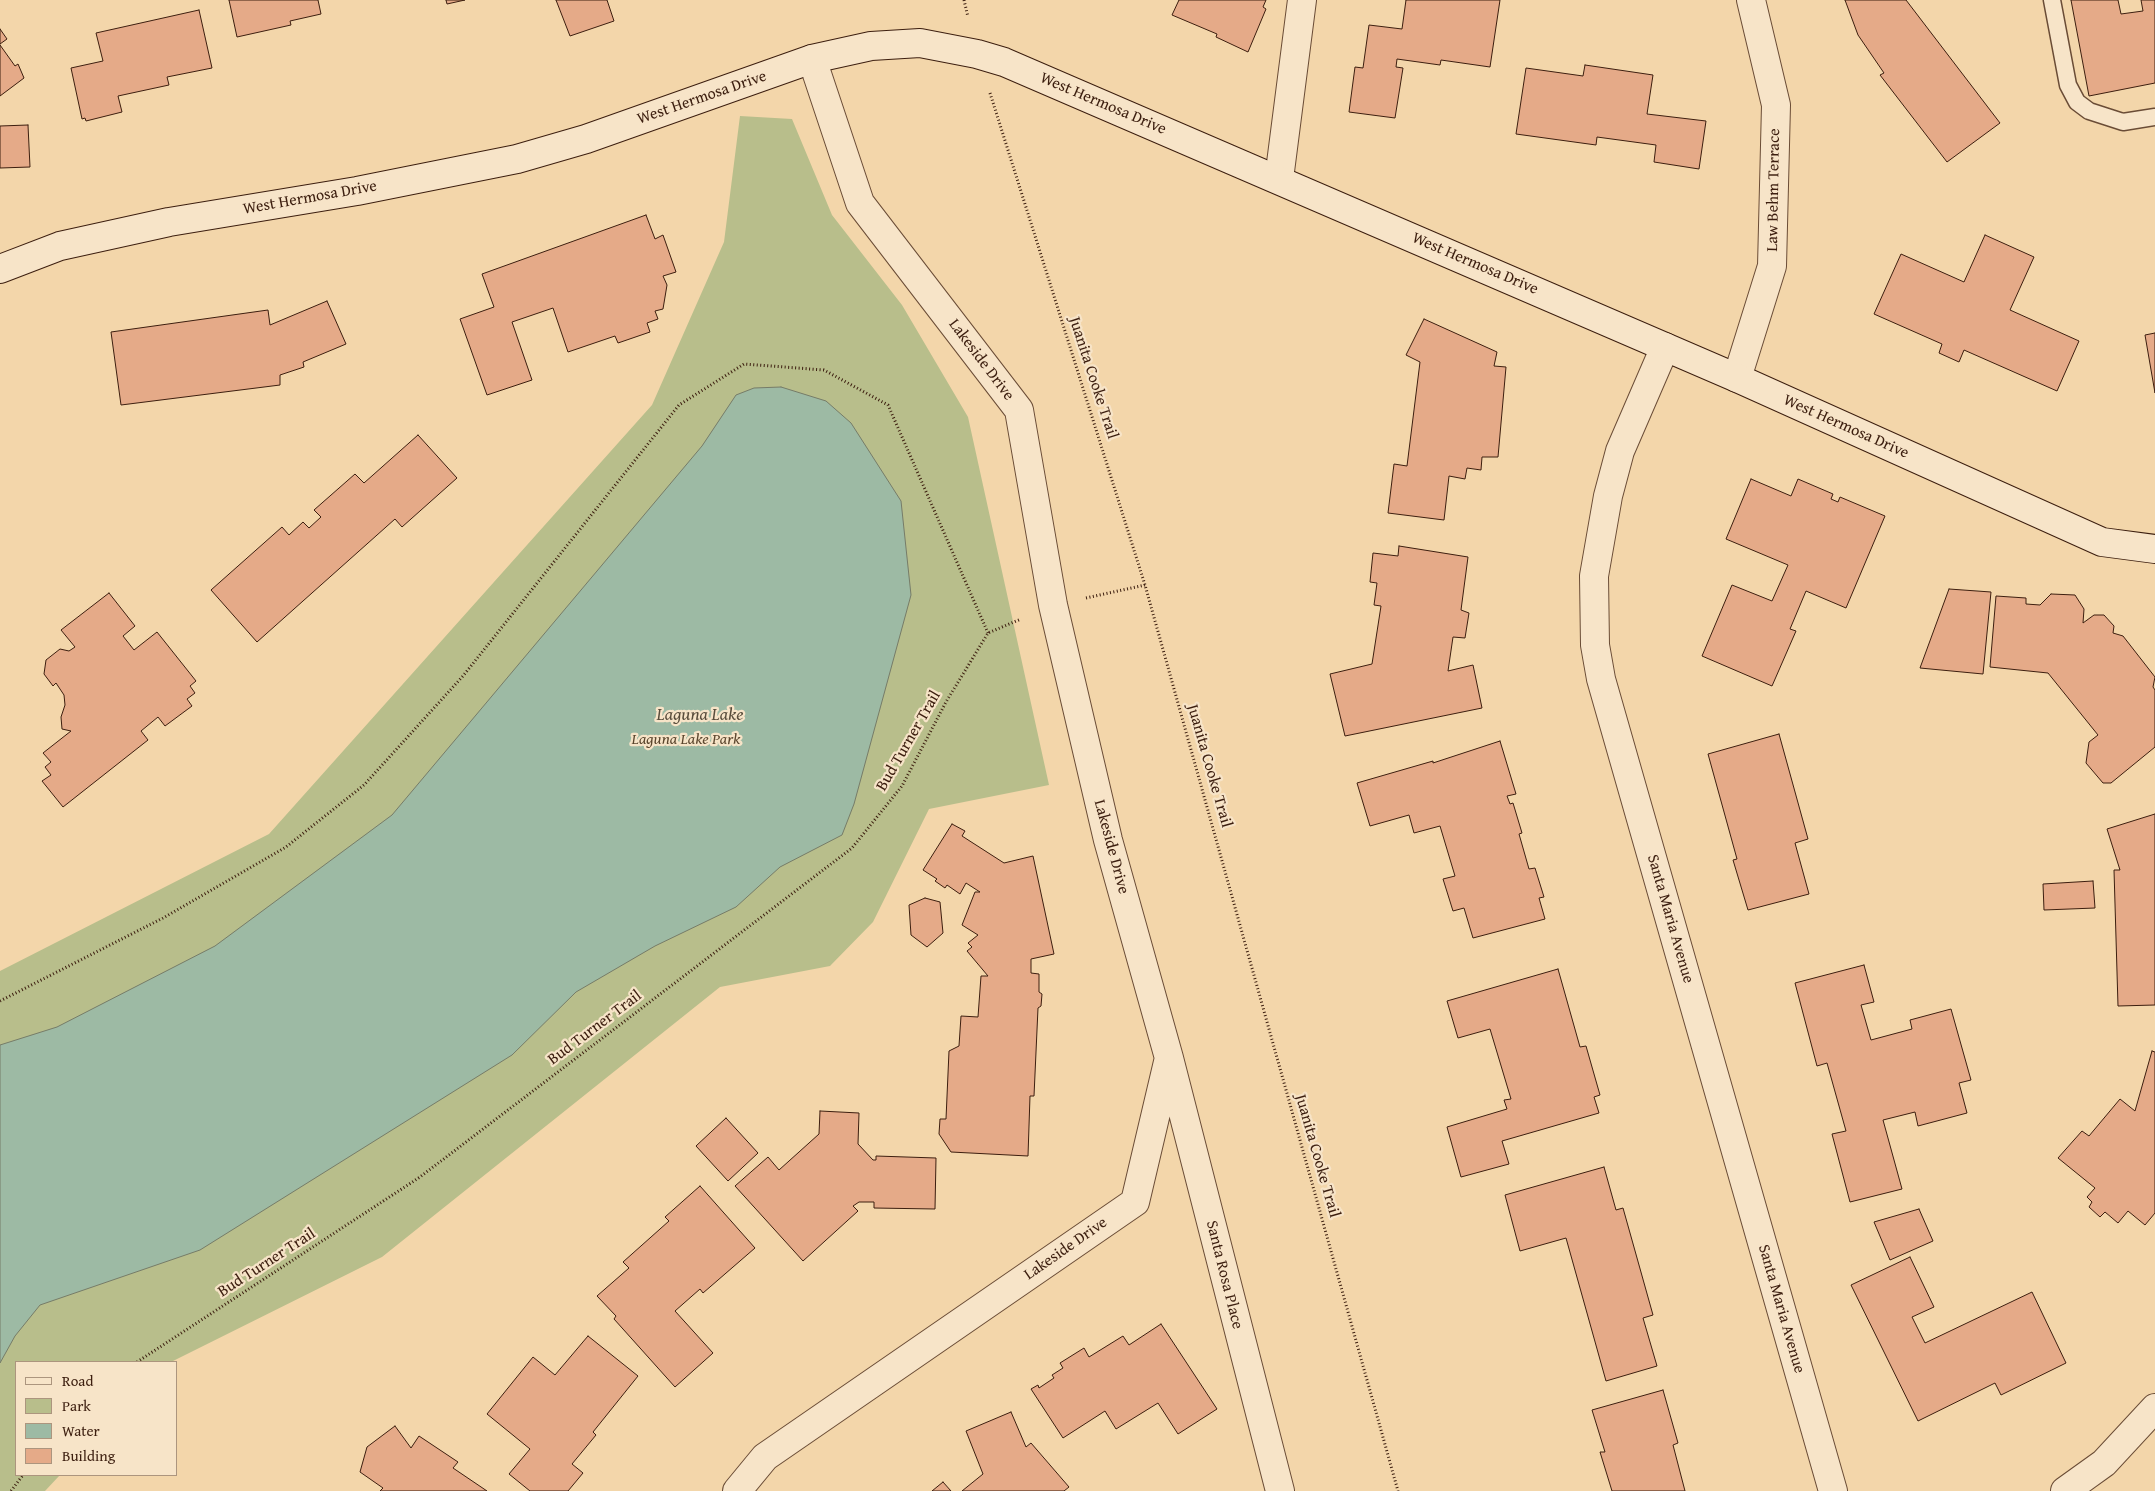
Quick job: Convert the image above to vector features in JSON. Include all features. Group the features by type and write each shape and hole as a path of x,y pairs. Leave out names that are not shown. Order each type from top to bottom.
{"street":[{"path":"1279,179 1302,0"},
{"name":"Law Behm Terrace","path":"1737,378 1772,266 1776,105 1751,0"},
{"name":"West Hermosa Drive","path":"0,269 60,246 169,222 357,191 517,159 586,139 812,59 891,44 920,43 977,54 1004,62 1737,378 2102,542 2155,549"},
{"name":"Lakeside Drive","path":"736,1491 765,1457 1134,1202 1169,1058 1108,840 1053,605 1019,410 860,204 812,59"},
{"name":"Santa Maria Avenue","path":"1665,347 1620,451 1608,496 1594,576 1595,645 1604,688 1833,1491"},
{"name":"Santa Rosa Place","path":"1169,1058 1280,1491"},
{"path":"2065,1491 2104,1462 2155,1408"}],"lane":[{"path":"2052,0 2068,85 2077,102 2089,110 2123,122 2155,116"}],"path":[{"name":"Juanita Cooke Trail","path":"977,54 1145,585 1398,1491"},
{"name":"Bud Turner Trail","path":"0,1000 163,918 286,847 364,785 464,676 679,405 744,364 824,370 888,405 988,633 946,702 902,786 852,848 420,1177 139,1361"},
{"path":"11,1491 22,1476"}],"green space":[{"name":"Laguna Lake Park","path":"740,116 792,119 832,215 902,305 968,417 1049,785 929,809 873,922 830,966 720,987 382,1257 173,1361 15,1361 15,1476 59,1476 45,1491 0,1491 0,971 269,834 652,405 724,242"}],"water":[{"name":"Laguna Lake","path":"781,387 826,401 851,423 901,501 911,595 854,804 842,835 780,867 736,907 655,946 576,992 512,1055 200,1250 40,1305 15,1336 0,1363 0,1045 57,1027 215,946 392,815 702,446 736,395 754,388"}],"building":[{"path":"229,0 318,0 321,14 290,21 291,25 237,37"},
{"path":"446,0 465,0 447,4"},
{"path":"556,0 607,0 614,21 570,36"},
{"path":"1179,0 1266,0 1263,7 1266,9 1248,52 1216,37 1217,34 1172,15"},
{"path":"1406,0 1500,0 1490,67 1441,60 1440,65 1397,59 1396,67 1403,68 1395,118 1349,112 1355,67 1363,68 1369,25 1402,29"},
{"path":"1845,0 1906,0 2000,123 1947,162 1880,75 1884,73 1858,35"},
{"path":"2071,0 2118,0 2121,14 2143,11 2141,0 2155,0 2155,83 2089,96"},
{"path":"199,10 212,68 167,77 169,85 118,96 122,112 86,121 85,118 82,119 71,68 103,61 96,33"},
{"path":"0,29 7,39 0,44"},
{"path":"0,45 15,66 18,64 24,78 0,96"},
{"path":"1585,65 1653,75 1647,114 1706,121 1699,169 1654,162 1656,145 1597,137 1596,145 1516,134 1526,68 1583,76"},
{"path":"28,125 30,167 0,168 0,126"},
{"path":"646,215 655,239 663,235 676,272 663,276 667,285 663,309 655,311 658,319 647,323 650,332 618,343 615,336 568,352 553,308 512,322 532,380 487,395 460,319 494,307 482,274"},
{"path":"1985,235 2034,257 2010,310 2079,341 2057,391 1964,350 1959,362 1939,353 1942,344 1874,314 1901,254 1964,282"},
{"path":"327,301 346,344 303,362 304,367 280,375 280,385 121,405 111,332 268,310 270,325"},
{"path":"1424,319 1497,352 1494,366 1506,367 1498,457 1482,457 1481,470 1467,468 1465,479 1449,476 1444,520 1388,513 1394,464 1407,466 1420,362 1406,355"},
{"path":"2155,333 2155,393 2145,335"},
{"path":"418,435 457,478 402,527 395,519 257,642 211,590 282,527 289,535 303,522 309,528 321,517 314,510 355,474 364,483"},
{"path":"1751,479 1791,496 1798,479 1833,494 1831,499 1838,502 1840,497 1885,516 1846,608 1806,591 1790,629 1796,631 1772,686 1702,656 1732,585 1772,601 1788,565 1726,539"},
{"path":"1399,546 1468,557 1461,610 1469,613 1465,638 1453,637 1448,671 1473,665 1482,708 1345,736 1330,674 1372,664 1381,606 1374,605 1377,583 1370,582 1373,553 1398,556"},
{"path":"1949,589 1991,592 1983,674 1920,668"},
{"path":"109,593 135,626 123,636 134,650 157,632 196,681 190,686 195,693 187,699 192,706 165,726 158,717 141,731 148,740 63,807 42,781 51,775 45,767 51,762 43,753 71,731 62,729 61,717 65,705 64,695 56,683 53,686 44,674 46,660 60,649 69,651 75,647 61,630"},
{"path":"2051,594 2075,595 2084,609 2083,623 2094,615 2104,615 2114,626 2113,633 2123,636 2155,677 2153,687 2155,690 2155,747 2111,783 2103,783 2086,763 2089,742 2098,735 2048,673 1990,667 1996,596 2026,598 2026,604 2040,605"},
{"path":"1779,734 1808,839 1795,843 1809,894 1748,910 1733,860 1737,859 1708,754"},
{"path":"1500,741 1516,794 1507,796 1510,804 1513,803 1522,833 1519,834 1529,869 1535,868 1544,897 1539,898 1545,919 1473,938 1464,908 1453,911 1443,879 1455,876 1440,826 1414,833 1409,815 1370,826 1357,783 1433,761 1433,763"},
{"path":"2155,814 2155,1005 2118,1006 2114,870 2120,870 2107,829"},
{"path":"952,824 965,831 962,836 1004,863 1033,856 1054,954 1031,959 1031,973 1039,974 1039,992 1042,994 1041,1006 1038,1008 1034,1096 1030,1096 1028,1156 951,1152 939,1134 940,1119 946,1119 949,1051 959,1046 961,1016 978,1017 981,976 988,976 967,951 972,947 968,943 978,935 962,925 975,892 980,892 966,883 960,894 947,885 945,888 935,881 937,879 923,870"},
{"path":"2093,881 2095,908 2044,910 2043,884"},
{"path":"925,898 940,902 943,933 927,947 911,935 909,905"},
{"path":"1864,965 1874,1002 1861,1005 1871,1040 1912,1029 1910,1020 1951,1009 1971,1080 1959,1083 1967,1113 1918,1126 1915,1112 1883,1120 1902,1189 1850,1202 1832,1134 1846,1131 1827,1063 1817,1066 1795,983"},
{"path":"1558,969 1580,1047 1586,1046 1600,1095 1594,1097 1599,1113 1502,1141 1509,1164 1461,1177 1447,1127 1507,1109 1504,1100 1511,1099 1490,1029 1458,1038 1447,1001"},
{"path":"2152,1051 2155,1052 2155,1213 2145,1225 2128,1211 2118,1223 2105,1212 2100,1217 2089,1207 2092,1202 2087,1197 2095,1188 2058,1158 2082,1131 2089,1136 2120,1099 2135,1111"},
{"path":"820,1111 859,1113 858,1144 873,1160 876,1160 876,1156 936,1158 935,1209 874,1208 874,1202 859,1202 853,1206 858,1211 803,1261 735,1186 768,1157 779,1170 819,1134"},
{"path":"726,1118 758,1153 728,1181 696,1146"},
{"path":"1604,1167 1616,1210 1623,1208 1653,1315 1643,1318 1657,1366 1606,1381 1566,1238 1520,1251 1505,1195"},
{"path":"700,1186 755,1248 703,1293 700,1289 675,1311 713,1353 675,1387 614,1319 616,1316 597,1296 629,1268 623,1262 669,1221 665,1217"},
{"path":"1919,1209 1933,1241 1890,1260 1874,1222"},
{"path":"1910,1257 1934,1307 1912,1317 1925,1343 2032,1292 2066,1363 2001,1395 1995,1383 1918,1421 1851,1285"},
{"path":"1161,1324 1217,1409 1178,1434 1158,1403 1116,1429 1105,1411 1063,1438 1031,1389 1038,1385 1039,1388 1054,1378 1052,1375 1063,1368 1060,1363 1084,1348 1089,1357 1123,1336 1129,1345"},
{"path":"588,1336 638,1376 593,1432 596,1435 572,1464 583,1473 568,1491 530,1491 509,1474 530,1449 487,1414 533,1357 555,1375"},
{"path":"1663,1390 1678,1443 1673,1445 1685,1491 1612,1491 1600,1452 1605,1452 1592,1410"},
{"path":"1011,1412 1026,1447 1031,1443 1069,1487 1064,1491 962,1491 983,1474 966,1431"},
{"path":"395,1426 411,1448 419,1436 458,1462 453,1468 487,1491 380,1491 383,1488 360,1472 367,1447"},
{"path":"943,1482 951,1491 932,1491"}]}
